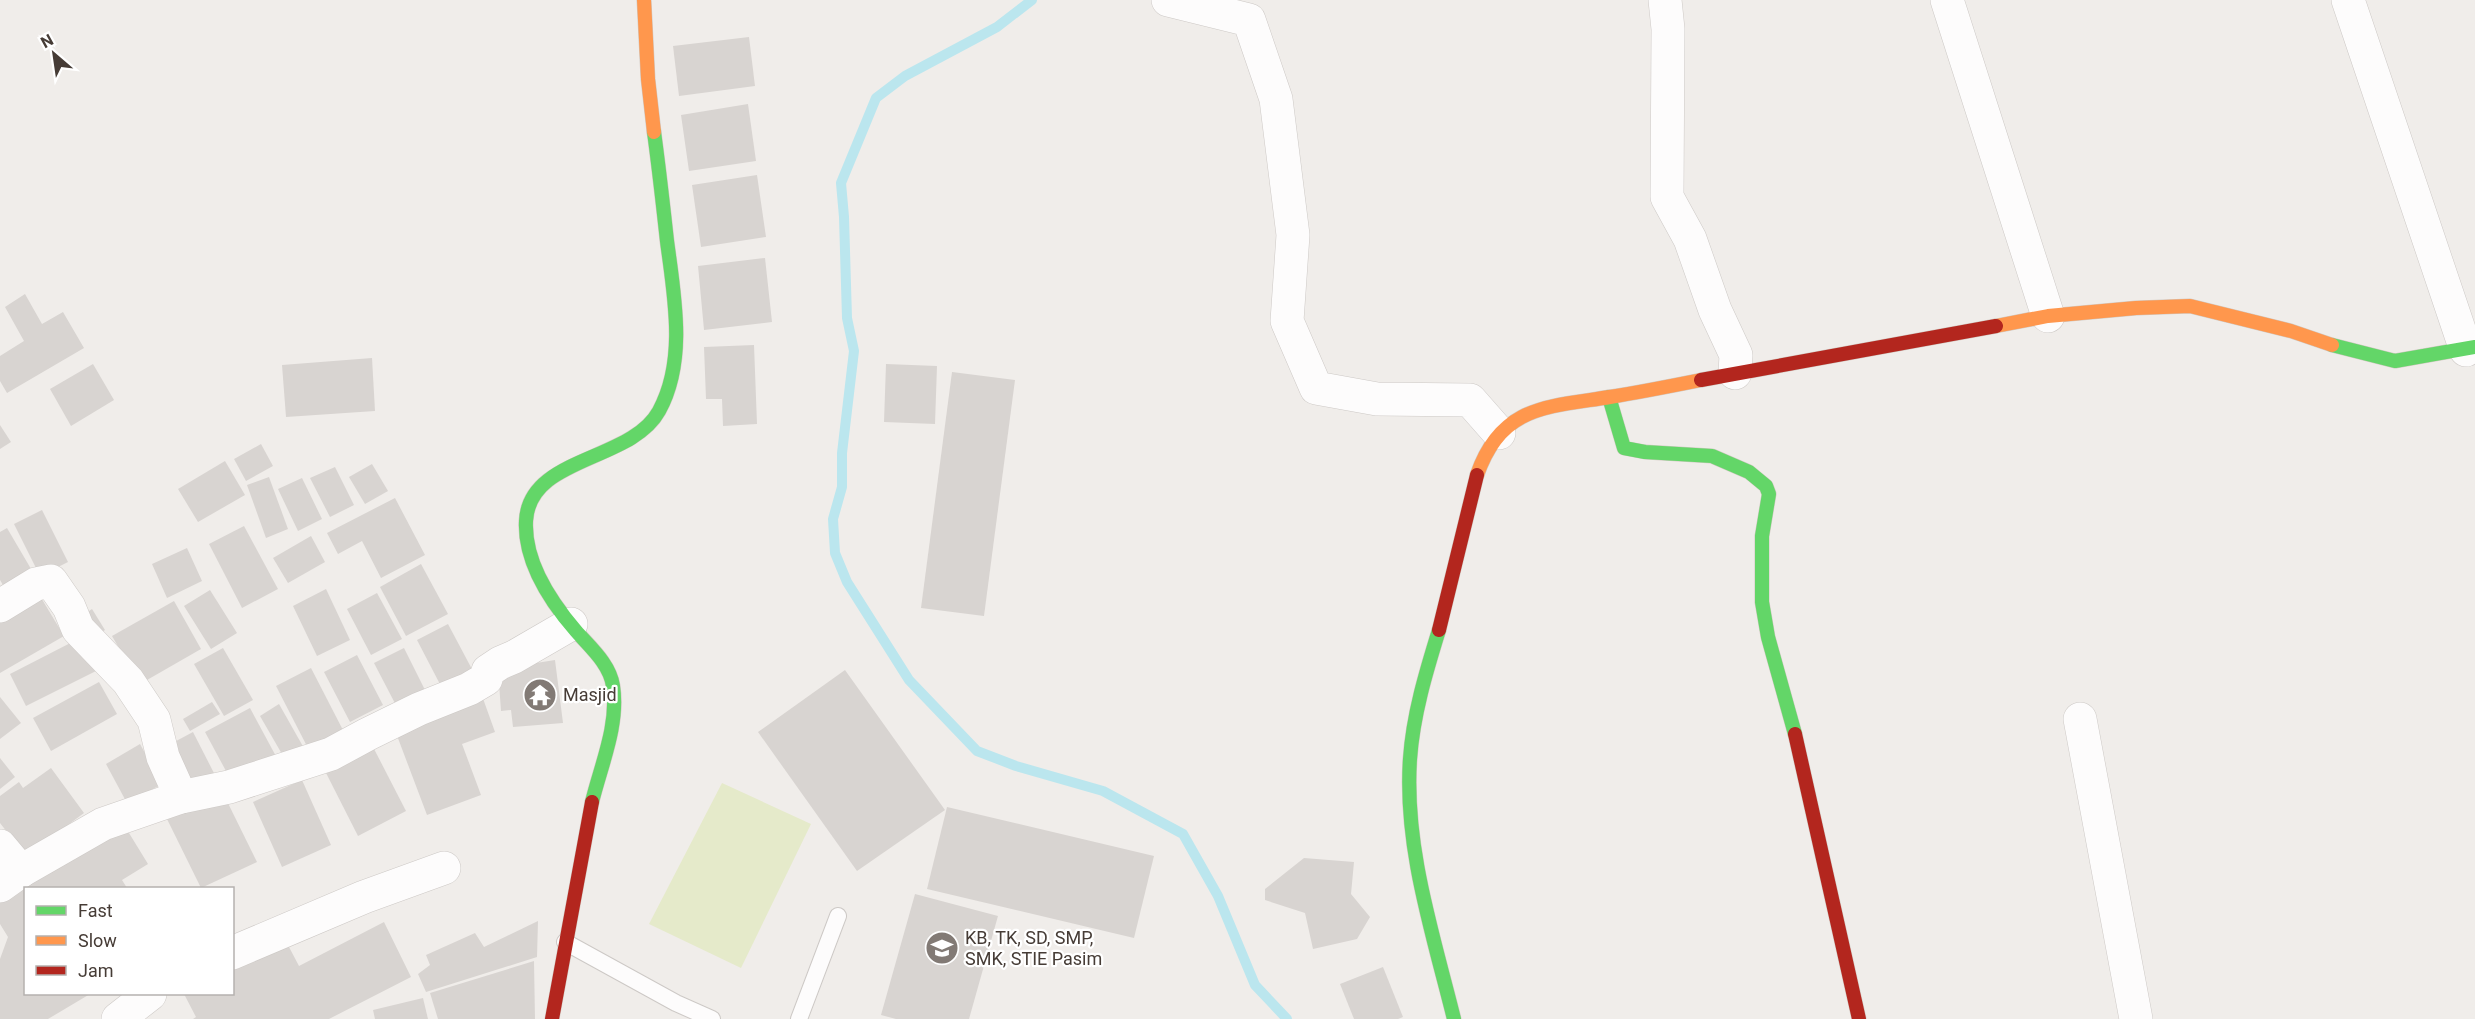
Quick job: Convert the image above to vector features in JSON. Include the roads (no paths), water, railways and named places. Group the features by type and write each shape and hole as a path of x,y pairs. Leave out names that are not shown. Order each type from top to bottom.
{"street":[{"path":"552,1019 613,702 613,684 597,654 571,624 538,575 528,548 526,520 529,505 549,478 578,462 621,445 646,428 665,396 672,376 676,343 675,305 648,79 644,0"},
{"path":"1168,0 1248,20 1276,99 1293,235 1287,321 1316,388 1377,399 1470,400 1499,433"},
{"path":"1665,0 1668,40 1666,197 1690,239 1715,310 1736,355 1736,374"},
{"path":"1947,0 2048,316"},
{"path":"1454,1019 1417,869 1409,782 1417,708 1454,578 1478,474 1485,452 1499,433 1525,415 1564,401 1609,397 2048,316 2190,306 2291,331 2349,350 2396,361 2471,348 2348,0"},
{"path":"1609,397 1624,448 1645,452 1712,456 1749,472 1766,486 1769,503 1762,536 1761,574 1764,614 1804,769 1858,1019"},
{"path":"0,606 36,584 51,581 69,608 78,629 128,681 154,720 162,757 181,797"},
{"path":"0,846 10,879 103,824 181,797 230,787 331,754 419,709 469,689 486,679 488,671 500,663 571,624"},
{"path":"2080,719 2136,1019"},
{"path":"234,952 364,897 444,868"},
{"path":"118,1019 148,995"}],"lane":[{"path":"799,1019 838,916"},
{"path":"565,942 676,1003 712,1019"}],"waterway":[{"path":"1032,0 997,27 905,76 876,98 841,183 847,318 854,351 842,453 842,487 833,519 835,553 847,582 909,680 977,751 1016,766 1103,791 1183,834 1218,896 1255,985 1287,1019"}],"place":[{"name":"Masjid","path":"540,695"},
{"name":"KB, TK, SD, SMP, SMK, STIE Pasim","path":"942,948"}]}
